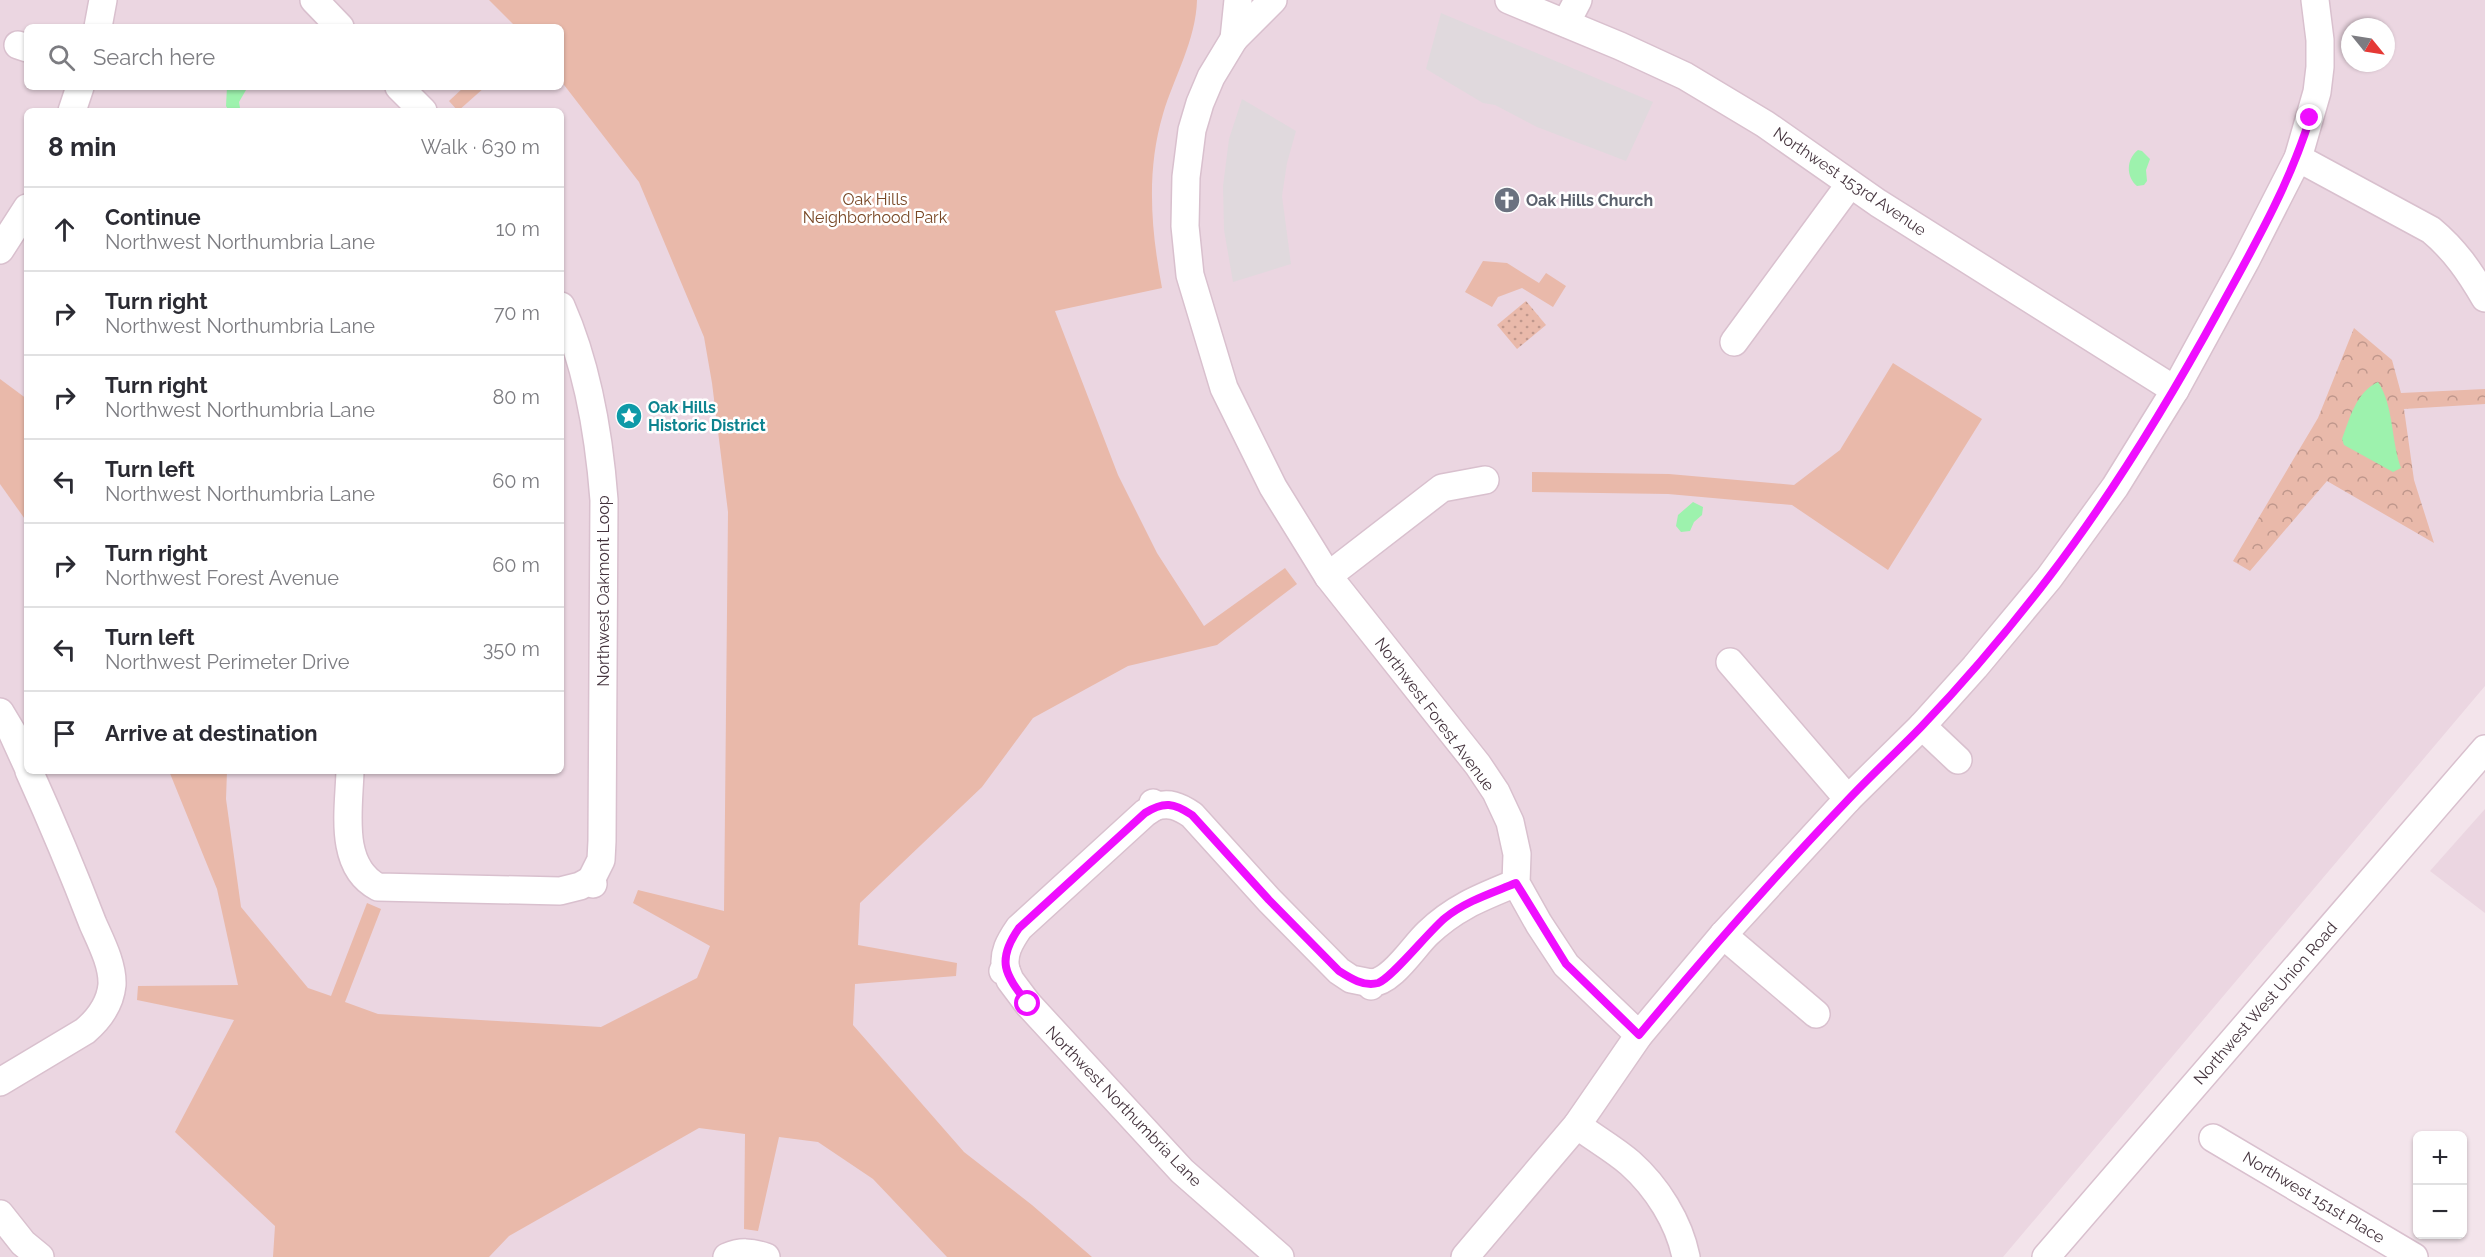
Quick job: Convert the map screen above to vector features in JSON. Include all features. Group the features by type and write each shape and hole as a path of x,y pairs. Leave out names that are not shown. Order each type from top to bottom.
{"street":[{"path":"99,24 103,0"},
{"path":"314,0 337,24"},
{"name":"Northwest Forest Avenue","path":"1234,39 1238,0"},
{"name":"Northwest Forest Avenue","path":"1273,0 1234,39 1211,77 1192,130 1186,177 1185,226 1190,275 1224,388 1274,487 1328,576 1478,765 1496,792 1510,822 1517,854 1516,883"},
{"name":"Northwest 153rd Avenue","path":"1509,0 1572,11 1685,76 1766,124 1850,184 2175,390"},
{"path":"1465,1257 1577,1125 1639,1035 1723,935 1848,799 1922,726 1975,667 2049,578 2115,487 2175,390 2246,260 2298,158 2317,92 2320,68 2320,40 2315,0"},
{"path":"73,108 79,90"},
{"path":"402,90 420,108"},
{"path":"2298,158 2431,230 2449,245 2485,298"},
{"path":"1734,342 1850,184"},
{"path":"0,250 24,213"},
{"name":"Northwest Oakmont Loop","path":"350,774 349,840 352,857 363,877 378,887 560,891 592,882 601,860 602,841 604,500 600,445 581,364 564,315"},
{"path":"1328,576 1442,488 1485,480"},
{"path":"1730,662 1848,799"},
{"path":"1922,726 1958,760"},
{"path":"4,727 24,760"},
{"name":"Northwest West Union Road","path":"2046,1257 2483,754"},
{"path":"0,1082 85,1031 96,1022 109,1001 112,984 108,963 68,857 30,774"},
{"name":"Northwest Northumbria Lane","path":"1280,1257 1182,1171 1028,1004 1004,971 1009,942 1019,928 1154,805 1179,806 1192,815 1269,900 1339,971 1351,979 1371,985 1387,978 1427,934 1447,916 1465,904 1516,883"},
{"path":"1516,883 1566,964 1639,1035"},
{"path":"1723,935 1816,1014"},
{"path":"1577,1125 1630,1163 1652,1186 1682,1236 1686,1257"},
{"name":"Northwest 151st Place","path":"2213,1138 2414,1257"},
{"path":"0,1214 23,1243 40,1257"},
{"path":"727,1257 750,1252 766,1257"}],"shaded area":[{"path":"0,0 2485,0 2485,686 2003,1257 0,1257"},
{"path":"1441,13 1653,102 1626,161 1537,127 1495,105 1483,103 1426,69"},
{"path":"227,90 246,90 239,102 240,108 227,108"},
{"path":"1242,99 1296,131 1287,163 1282,196 1291,264 1233,282 1224,230 1223,186 1229,139"},
{"path":"2138,150 2150,159 2146,170 2147,181 2144,185 2137,186 2131,178 2129,168 2131,158"},
{"path":"2378,382 2390,413 2401,468 2393,472 2344,445 2342,439 2359,399 2370,386"},
{"path":"1693,502 1703,507 1702,515 1694,522 1690,531 1681,532 1676,526 1678,515"},
{"path":"2485,809 2485,913 2430,871"}],"green space":[{"name":"Oak Hills Neighborhood Park","path":"489,0 1197,0 1193,29 1163,114 1154,157 1153,222 1162,288 1055,311 1118,475 1157,553 1204,626 1285,568 1297,584 1217,645 1128,666 1033,718 982,787 860,903 858,945 957,963 956,976 855,984 853,1025 964,1152 1032,1205 1092,1257 947,1257 873,1179 818,1142 779,1137 758,1231 744,1229 745,1134 699,1128 509,1236 489,1257 273,1257 275,1226 175,1132 234,1020 137,1000 138,986 238,985 217,889 170,774 227,774 226,799 241,907 308,988 331,996 367,903 381,909 345,1002 378,1014 601,1027 697,978 710,946 633,903 638,890 724,911 728,512 704,337 639,182 564,85 564,24 513,24"},
{"path":"461,90 482,90 461,108 455,108 449,101"},
{"path":"1483,261 1507,263 1539,283 1546,273 1566,286 1553,307 1522,288 1498,297 1492,307 1465,292"},
{"path":"1526,301 1546,325 1517,349 1497,325"},
{"path":"2354,328 2392,360 2401,393 2485,389 2485,404 2404,409 2414,480 2434,543 2327,481 2250,571 2233,561 2318,418"},
{"path":"1893,363 1982,419 1888,570 1792,505 1668,494 1532,492 1532,472 1669,474 1794,485 1840,450"},
{"path":"0,379 24,397 24,518 0,484"}],"place":[{"name":"Oak Hills Church","path":"1507,200"},
{"name":"Oak Hills Historic District","path":"629,416"}],"route":[{"path":"1028,1004 1010,980 1004,964 1009,942 1019,928 1145,813 1154,807 1168,805 1179,806 1192,815 1269,900 1339,971 1351,979 1365,983 1377,983 1387,978 1427,934 1465,904 1516,883 1539,924 1566,964 1639,1035 1749,905 1848,799 1922,726 2049,578 2115,487 2175,390 2246,260 2298,158 2310,118"}]}
